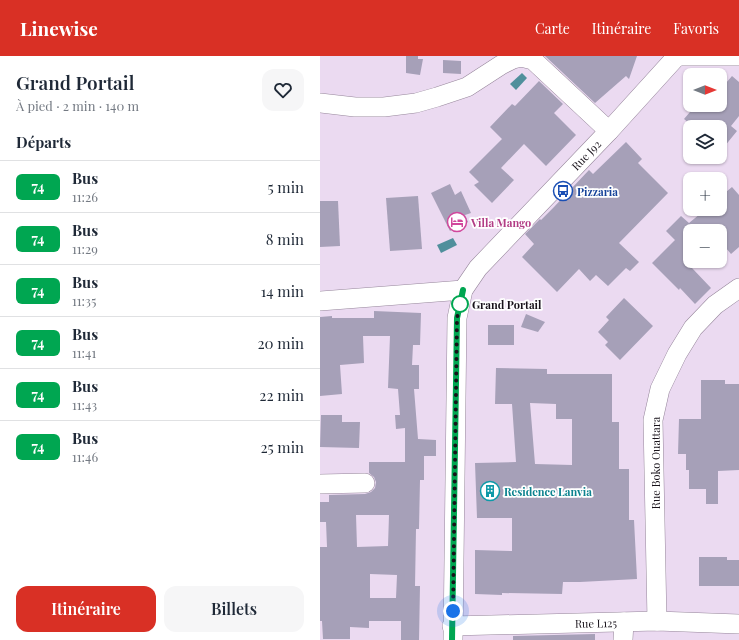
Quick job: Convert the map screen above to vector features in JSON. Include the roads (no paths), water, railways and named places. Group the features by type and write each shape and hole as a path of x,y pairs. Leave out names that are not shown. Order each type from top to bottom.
{"street":[{"path":"677,56 739,56"},
{"name":"Rue J92","path":"463,290 478,268 677,56"},
{"path":"320,103 355,107 384,107 416,103 466,87 501,65 521,57 533,60 608,131"},
{"name":"Rue Boko Ouattara","path":"657,621 653,420 660,389 677,354 693,328 715,305 739,288"},
{"path":"320,301 463,290 457,318 452,633"},
{"path":"320,484 365,483"},
{"name":"Rue L125","path":"452,633 623,631 657,621 739,624"}],"water":[{"path":"522,73 527,78 516,90 510,84"},
{"path":"453,238 457,245 441,253 437,245"}],"place":[{"name":"Pizzaria","path":"563,191"},
{"name":"Villa Mango","path":"457,222"},
{"name":"Grand Portail","path":"460,304"},
{"name":"Residence Lanvia","path":"490,491"}]}
